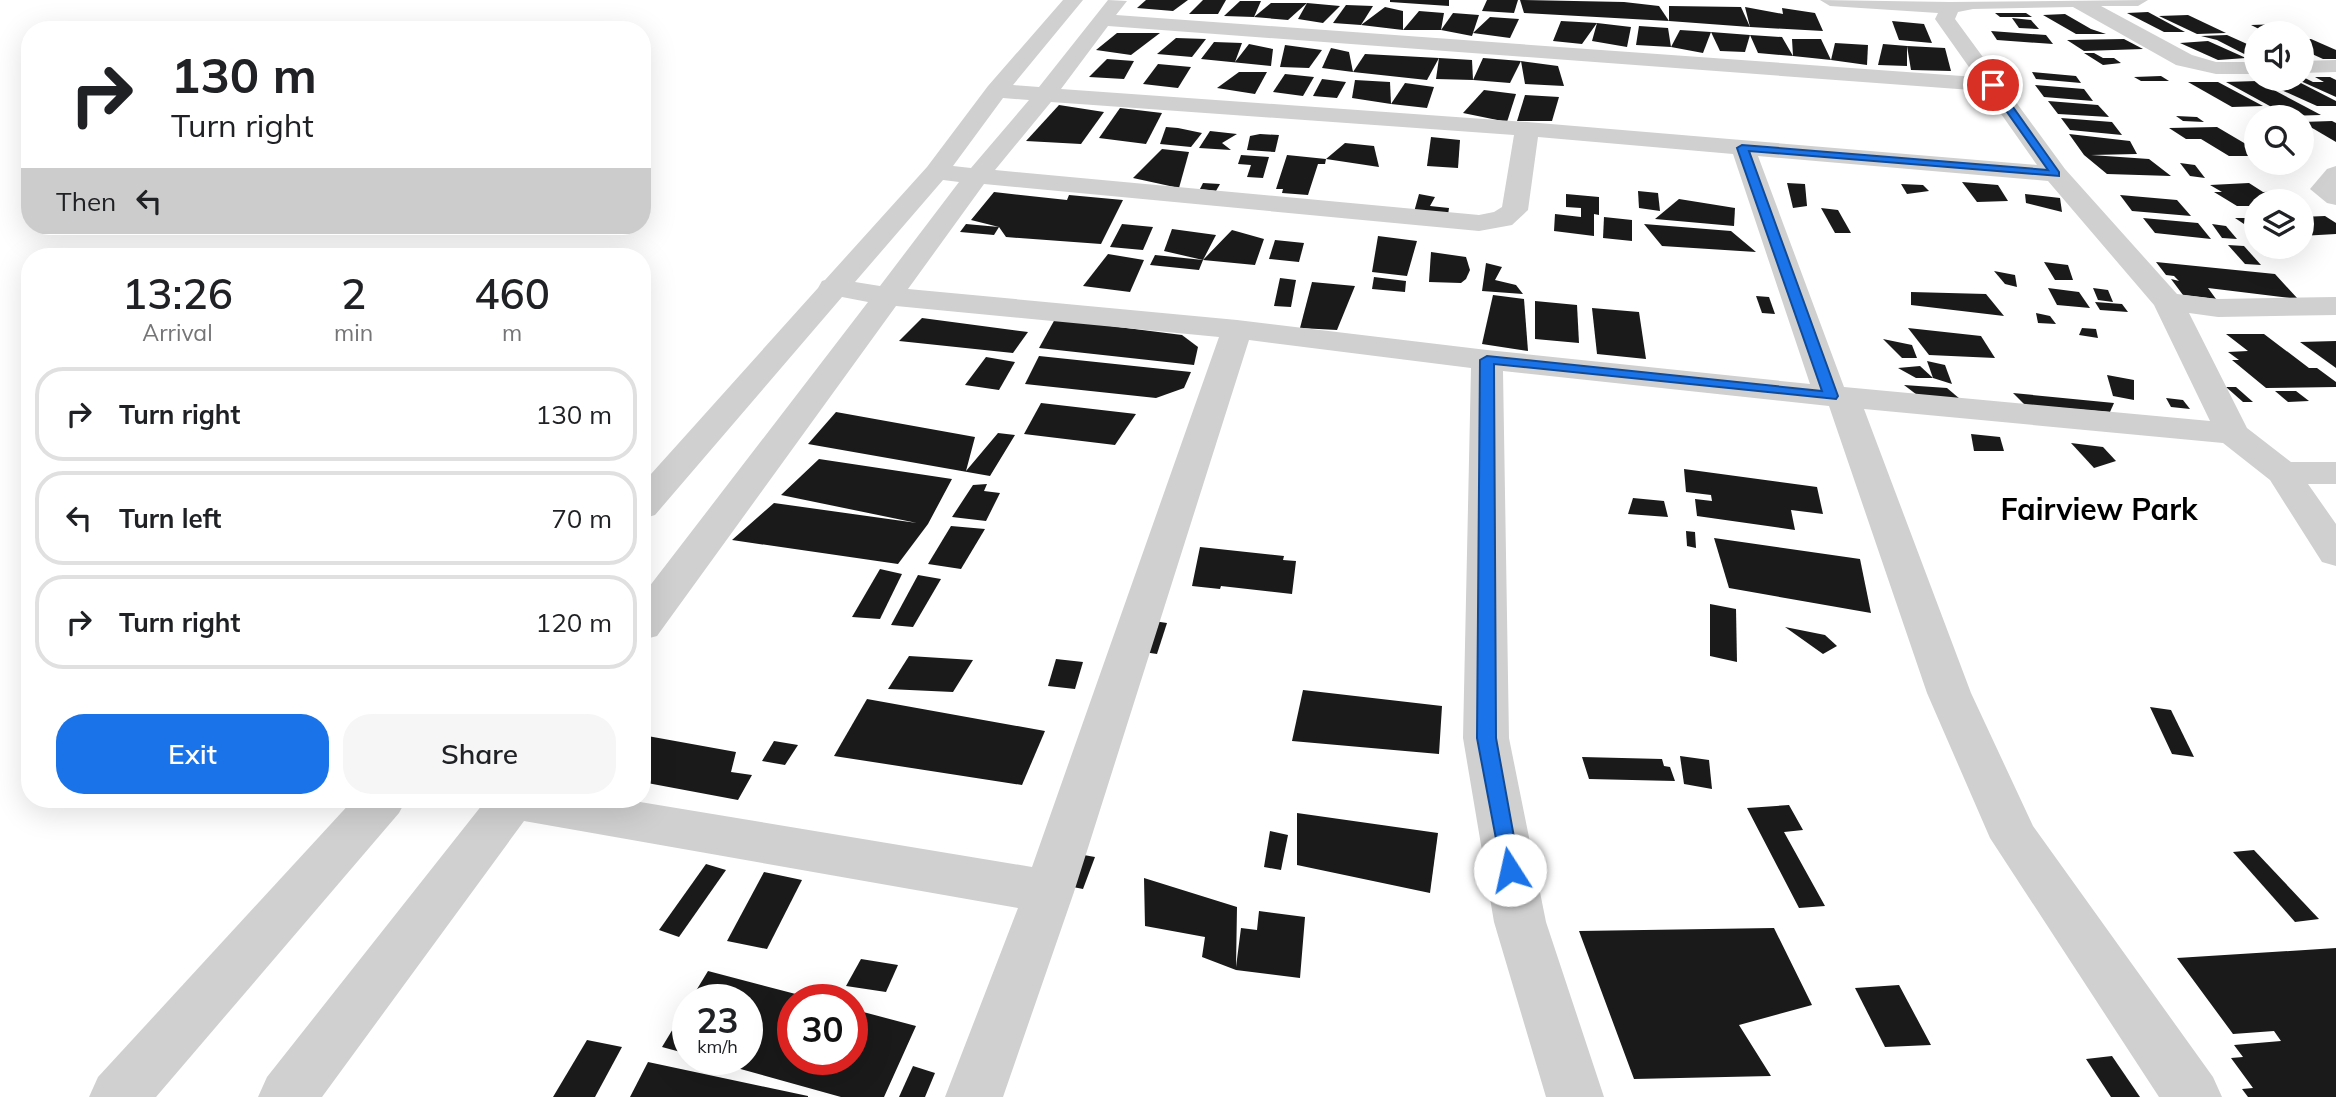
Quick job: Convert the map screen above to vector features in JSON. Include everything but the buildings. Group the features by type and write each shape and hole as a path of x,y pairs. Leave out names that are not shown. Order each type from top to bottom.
{"street":[{"path":"651,497 781,351 832,287 936,172 996,91 1073,0"},
{"path":"1830,0 1950,8 2005,1 2138,0"},
{"path":"2078,2 2184,60 2216,68 2244,68"},
{"path":"1950,8 1945,19 2056,174 2168,302 2232,434 2283,473 2336,553"},
{"path":"651,614 977,176 1045,95 1110,10 1993,85"},
{"path":"2314,67 2336,66"},
{"path":"996,91 1527,129 2056,174"},
{"path":"936,172 1479,223 1502,219 1515,211 1527,129"},
{"path":"1742,148 1949,693 2014,838 2193,1097"},
{"path":"2336,173 2322,189 2336,197"},
{"path":"832,287 888,296 1237,329 1487,360 2232,434"},
{"path":"2168,302 2218,307 2336,306"},
{"path":"974,1097 1049,892 1237,329"},
{"path":"1487,360 1486,738 1520,922 1575,1097"},
{"path":"2283,473 2336,473"},
{"path":"118,1097 375,808"},
{"path":"287,1097 508,808"},
{"path":"561,808 1049,892"}],"district":[{"name":"Fairview Park","path":"2099,510"}],"route":[{"path":"1510,870 1486,738 1487,360 1831,396 1742,148 2056,174 1993,85"}]}
